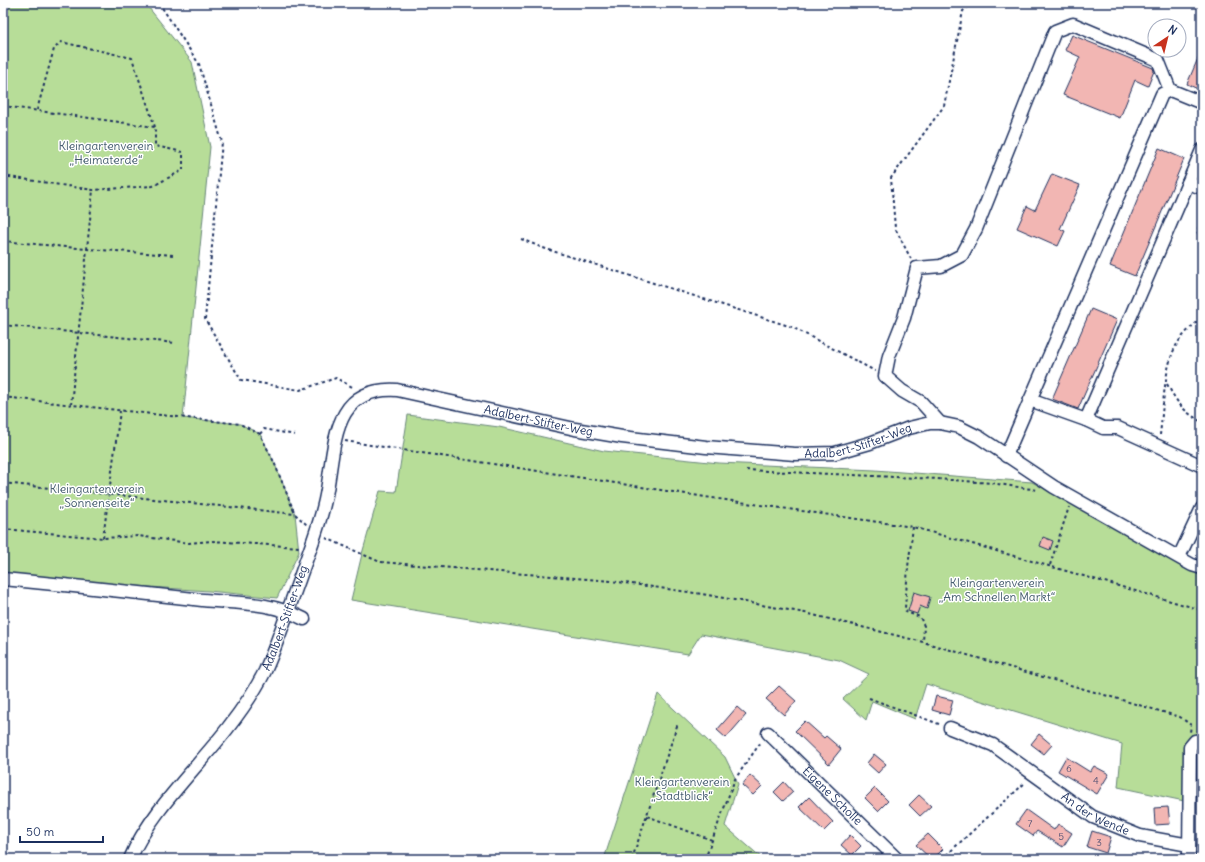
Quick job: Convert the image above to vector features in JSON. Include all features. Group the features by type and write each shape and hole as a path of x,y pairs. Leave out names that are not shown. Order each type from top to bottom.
{"street":[{"path":"940,423 921,402 902,391 885,376 889,356 904,318 917,268 941,266 962,255 976,229 1055,31 1073,24 1158,60 1170,90 1202,103"},
{"path":"1006,456 1162,94 1170,90"},
{"path":"1086,420 1202,150"},
{"path":"1188,183 1202,188"},
{"name":"Adalbert-Stifter-Weg","path":"130,859 151,823 244,706 264,671 288,611 310,548 313,531 326,498 334,440 345,413 354,402 376,390 397,390 575,429 622,437 706,448 795,454 835,453 864,445 909,428 930,423 940,423 959,427 979,437 1054,487 1179,557 1202,568"},
{"path":"1030,400 1086,420 1103,428 1118,428 1202,466"},
{"path":"1179,557 1202,508"},
{"path":"3,579 217,602 254,603 288,611 304,619"},
{"name":"An der Wende","path":"950,728 992,745 1094,817 1140,836 1189,846"},
{"name":"Eigene Scholle","path":"768,732 897,859"},
{"path":"1189,859 1190,747 1195,741 1202,740"}],"path":[{"path":"159,3 199,64 222,142 205,319 241,380 300,390 336,378 365,395"},
{"path":"917,268 910,259 895,228 891,178 944,106 963,11 972,3"},
{"path":"3,176 93,190 153,186 184,170 183,152 156,146 155,127 132,58 61,42 54,50 37,110"},
{"path":"3,106 155,127"},
{"path":"71,405 93,190"},
{"path":"1202,221 1197,231 1202,240"},
{"path":"521,238 543,248 792,327 885,376"},
{"path":"3,242 174,255"},
{"path":"1158,445 1168,368 1177,344 1202,316"},
{"path":"3,326 175,343"},
{"path":"1166,383 1179,406 1189,415 1202,422"},
{"path":"3,397 240,424 260,434 274,462 295,514"},
{"path":"103,538 120,411"},
{"path":"260,434 264,429 295,435"},
{"path":"334,440 696,496 913,527 1050,565 1202,610"},
{"path":"746,470 976,482 1033,491 1054,487"},
{"path":"3,483 295,514 298,515 313,531 380,562 611,581 702,594 805,613 923,642 1180,717 1190,726 1190,747"},
{"path":"1050,565 1069,508"},
{"path":"913,527 904,608 906,612 920,617 924,626 923,642"},
{"path":"3,529 103,538 138,536 189,543 212,541 310,548"},
{"path":"869,698 950,728"},
{"path":"632,859 678,723"},
{"path":"705,859 735,779 768,732"},
{"path":"942,859 1034,775"},
{"path":"647,816 712,840"}],"green space":[{"name":"Kleingartenverein „Heimaterde“","path":"3,3 145,3 192,62 210,147 183,418 240,424 260,434 274,462 295,514 299,552 277,598 209,591 3,577"},
{"name":"Kleingartenverein „Am Schnellen Markt“","path":"408,415 499,427 604,451 719,463 875,470 1032,482 1183,565 1202,572 1202,750 1196,754 1189,802 1118,787 1122,744 926,684 915,719 872,701 866,720 843,699 869,674 839,660 701,634 688,654 351,600 380,491 396,492"},
{"name":"Kleingartenverein „Stadtblick“","path":"658,694 725,757 738,784 725,826 763,859 604,859"}],"building":[{"path":"1072,35 1153,68 1154,71 1148,86 1135,80 1120,118 1063,95 1080,57 1065,50"},
{"path":"1202,49 1202,91 1187,84"},
{"path":"1159,148 1184,159 1135,276 1110,266"},
{"path":"1052,174 1080,185 1060,229 1065,231 1058,246 1017,228 1027,206 1035,210"},
{"path":"1091,309 1117,320 1078,409 1052,399"},
{"path":"1043,537 1053,541 1050,550 1040,546"},
{"path":"914,592 930,597 927,609 920,606 917,614 908,611"},
{"path":"779,686 796,701 784,715 766,699"},
{"path":"936,696 953,700 949,715 932,710"},
{"path":"737,707 746,715 726,738 717,730"},
{"path":"805,721 824,738 826,736 841,749 829,764 795,731"},
{"path":"1039,734 1052,745 1044,754 1031,744"},
{"path":"874,754 886,764 878,773 867,763"},
{"path":"1066,757 1090,772 1094,766 1109,774 1097,794 1058,771"},
{"path":"750,775 762,786 753,795 742,785"},
{"path":"784,782 793,792 783,801 774,792"},
{"path":"875,788 888,801 878,811 865,798"},
{"path":"919,795 931,806 920,816 909,805"},
{"path":"809,797 833,822 824,831 799,807"},
{"path":"1168,807 1170,824 1155,825 1154,808"},
{"path":"1026,810 1054,830 1058,824 1072,833 1063,847 1037,831 1033,836 1016,824"},
{"path":"1092,831 1111,837 1106,853 1087,847"},
{"path":"928,834 943,849 933,859 931,859 916,845"},
{"path":"850,835 861,846 852,855 841,845"}],"park label":[{"name":"Kleingartenverein „Sonnenseite“","path":"97,496"}]}
